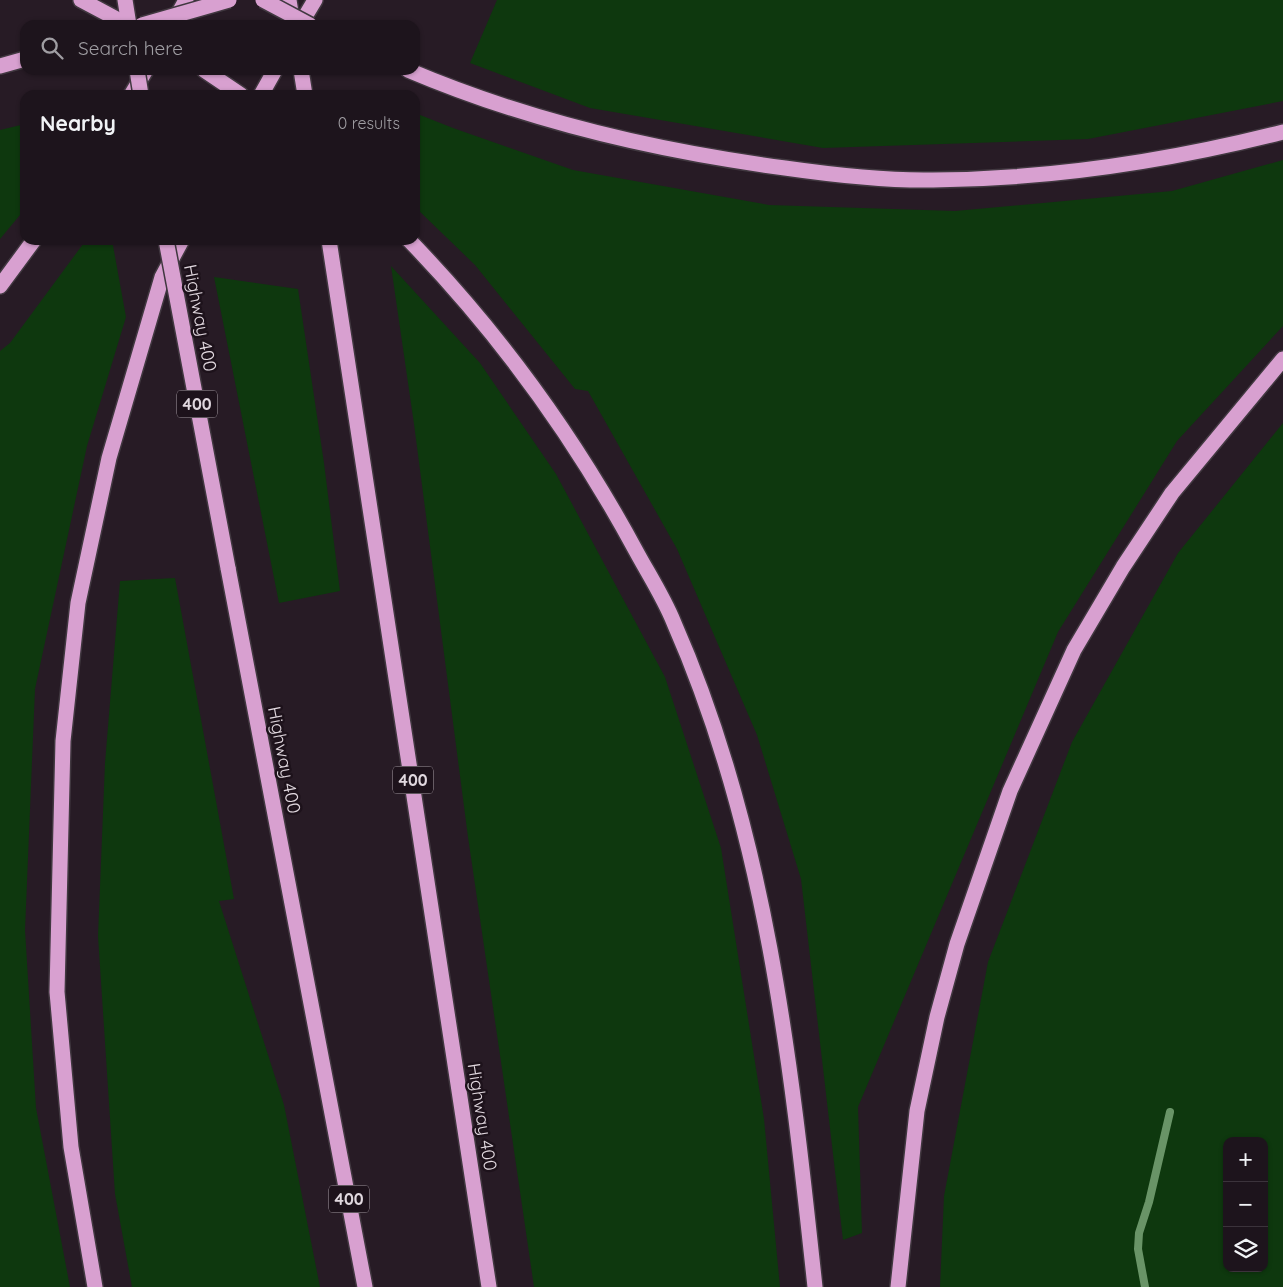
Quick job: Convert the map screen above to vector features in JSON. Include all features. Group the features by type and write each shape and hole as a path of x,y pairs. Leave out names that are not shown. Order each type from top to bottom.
{"highway":[{"path":"81,0 119,20"},
{"path":"125,0 128,20"},
{"path":"175,20 186,0"},
{"path":"159,20 229,0"},
{"path":"263,0 301,20"},
{"path":"289,0 292,20"},
{"path":"303,20 315,0"},
{"path":"0,66 20,60"},
{"path":"138,75 140,90"},
{"path":"134,90 143,75"},
{"path":"211,75 234,90"},
{"path":"264,90 272,75"},
{"path":"302,75 304,90"},
{"path":"420,75 530,116 589,131 739,162 834,175 931,180 1057,174 1170,156 1283,132"},
{"path":"0,286 30,245"},
{"name":"Highway 400","path":"167,245 365,1287"},
{"path":"94,1287 71,1147 57,992 63,741 78,604 109,458 162,277 179,245"},
{"name":"Highway 400","path":"330,245 489,1287"},
{"path":"414,245 472,308 541,396 612,505 674,621 714,726 747,842 775,970 796,1106 815,1287"},
{"path":"898,1287 917,1111 935,1026 957,944 1010,791 1074,650 1123,567 1172,493 1283,359"}],"green space":[{"path":"497,0 1283,0 1283,101 1088,139 823,148 590,108 470,63"},
{"path":"420,115 573,170 769,205 955,211 1172,191 1283,160 1283,326 1177,441 1058,632 858,1107 862,1233 843,1240 801,879 757,735 677,549 588,391 575,389 475,265 420,212"},
{"path":"20,125 20,215 0,239 0,130"},
{"path":"82,245 113,245 126,317 87,446 35,689 25,930 36,1108 70,1287 0,1287 0,351 10,343"},
{"path":"391,266 480,363 556,474 665,677 721,848 764,1119 780,1287 534,1287 468,837 414,424"},
{"path":"214,277 298,289 324,463 340,591 279,603"},
{"path":"1283,423 1283,1287 940,1287 944,1196 988,962 1072,742 1178,553"},
{"path":"175,578 234,899 219,901 284,1105 320,1287 132,1287 115,1194 98,936 105,763 120,581"}],"waterway":[{"path":"1145,1287 1138,1249 1139,1233 1149,1202 1170,1112"}]}
